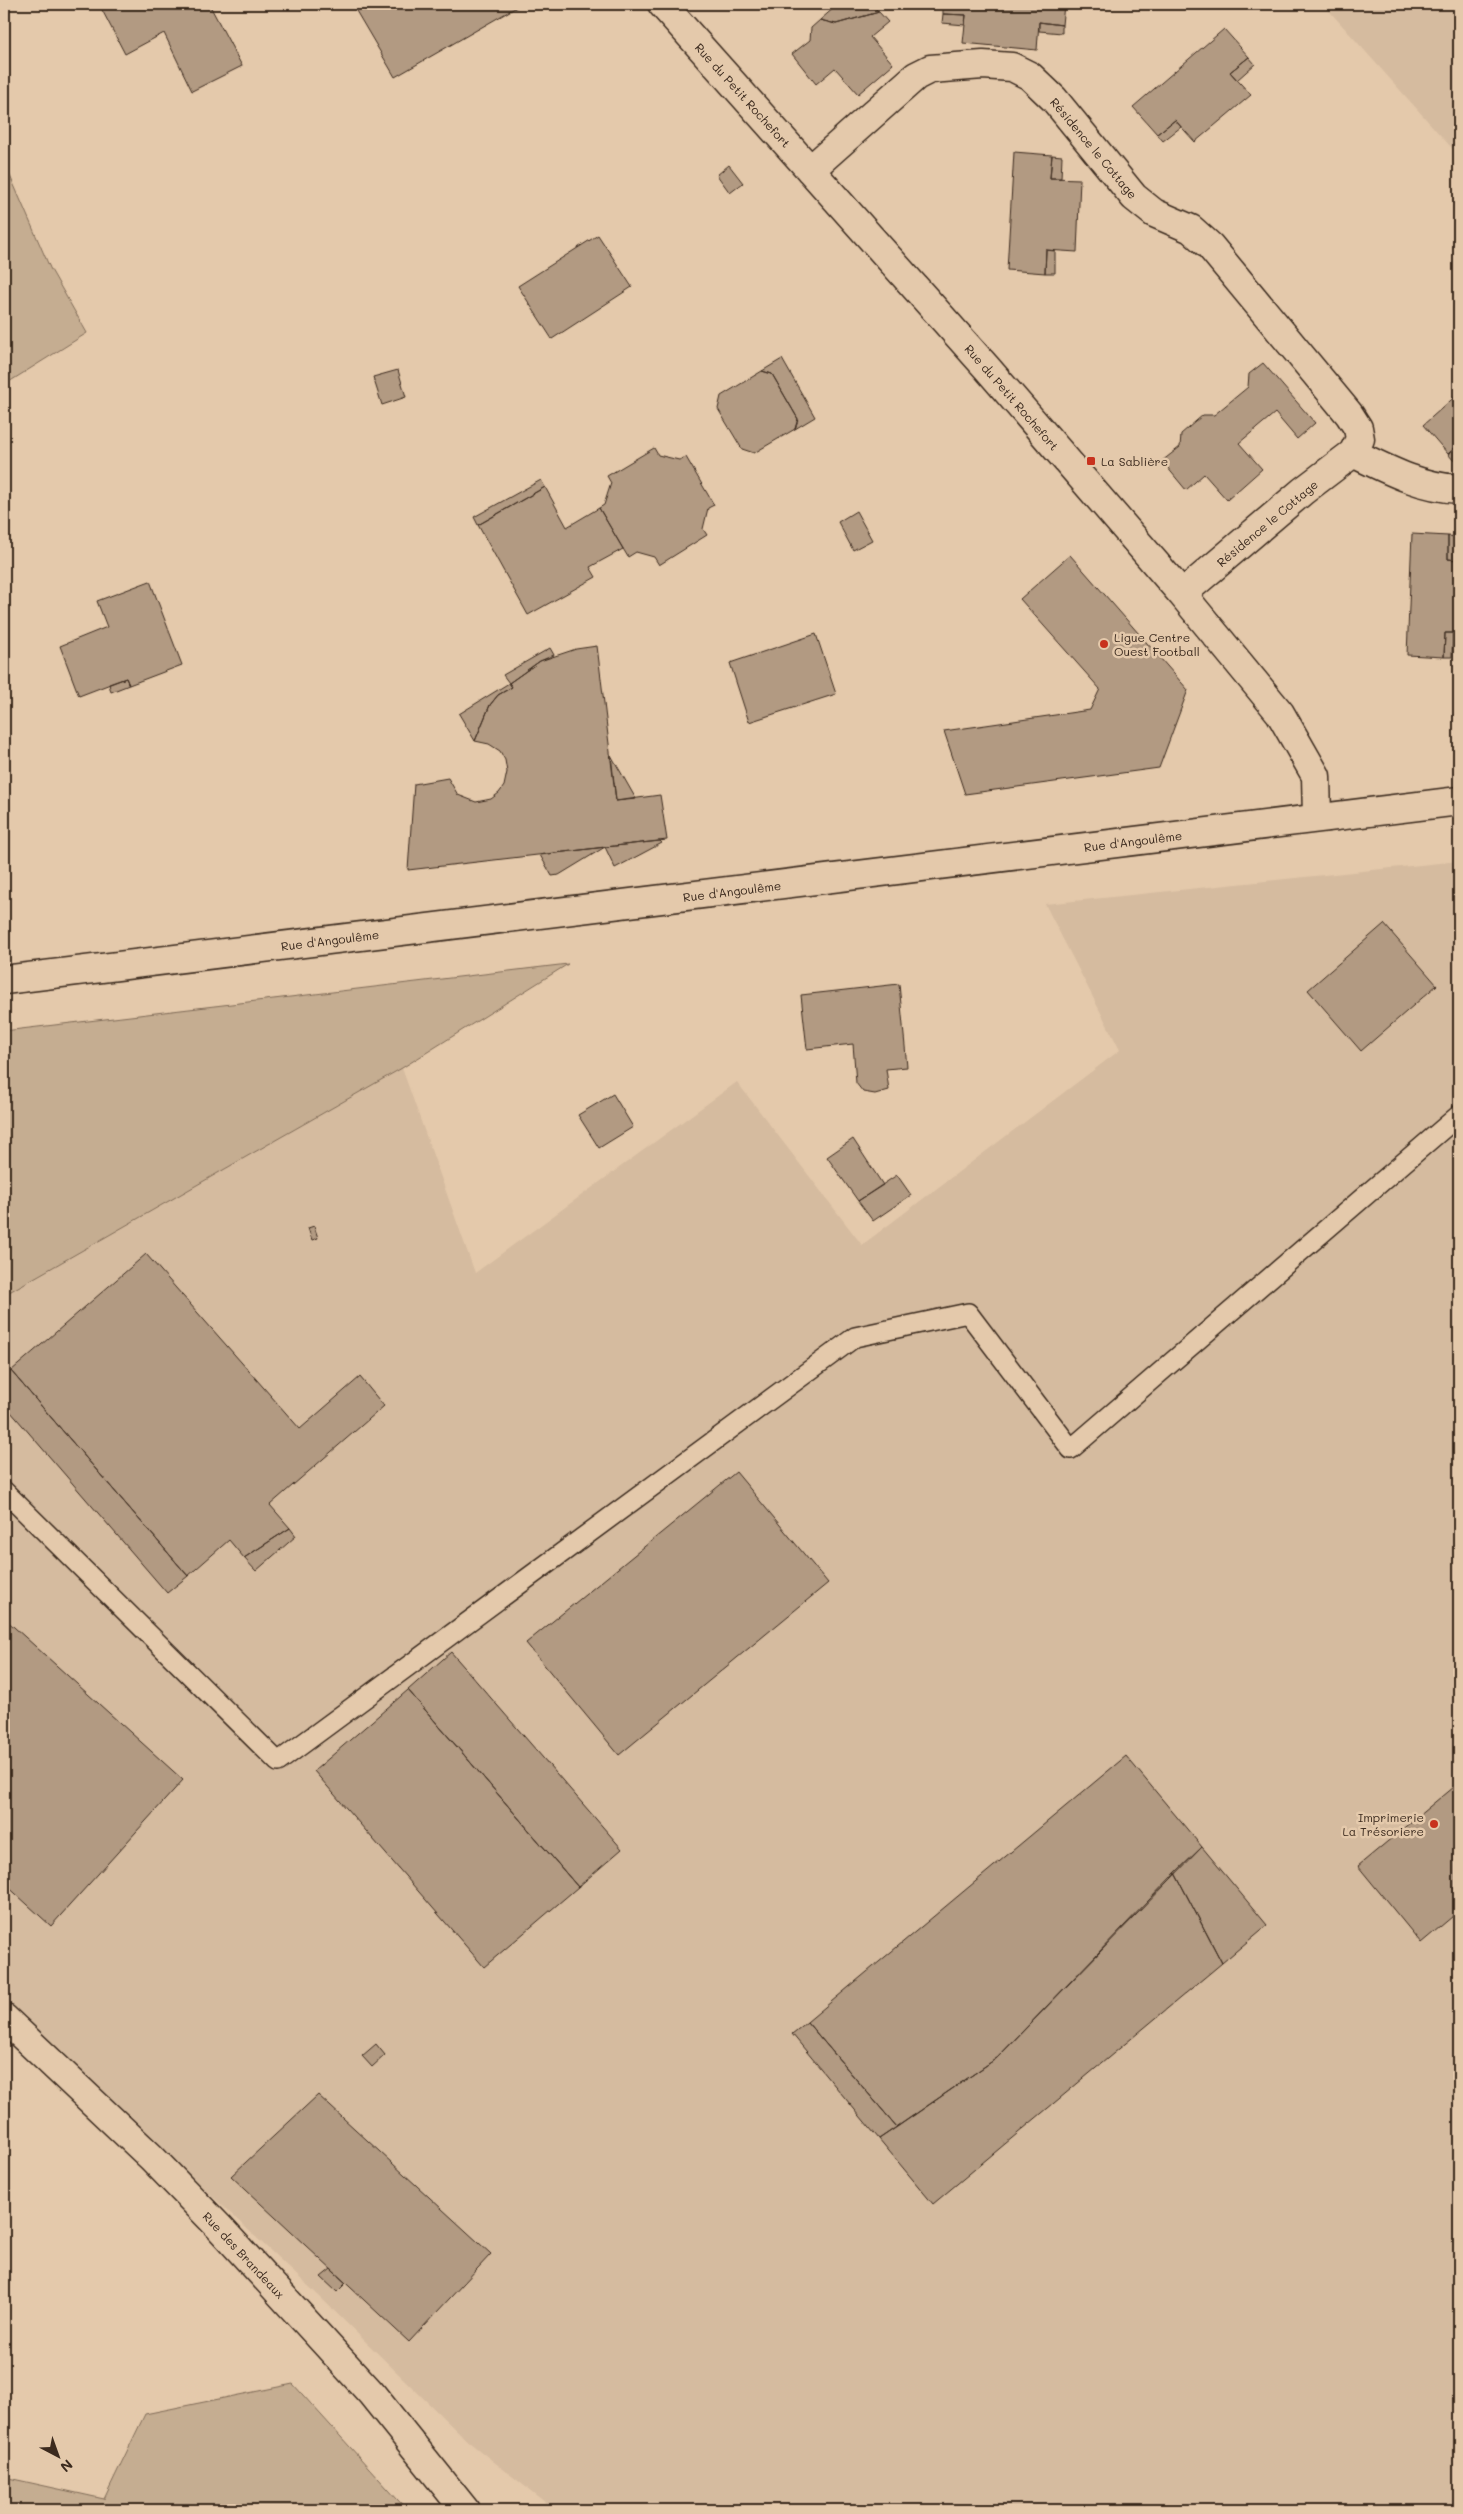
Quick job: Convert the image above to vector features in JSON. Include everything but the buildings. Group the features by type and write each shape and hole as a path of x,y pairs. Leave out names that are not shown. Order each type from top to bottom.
{"street":[{"name":"Rue du Petit Rochefort","path":"662,4 987,368 1182,594 1280,713 1316,776 1318,817"},
{"name":"Résidence le Cottage","path":"810,170 916,76 930,69 983,65 1012,67 1030,76 1054,99 1134,197 1154,213 1191,229 1210,246 1349,414 1358,428 1360,439 1353,453 1303,491 1182,594"},
{"path":"1353,453 1419,483 1459,489"},
{"name":"Rue d'Angoulême","path":"4,980 1459,801"},
{"name":"Rue des Brandeaux","path":"4,2018 151,2157 219,2228 371,2393 465,2510"}],"lane":[{"path":"4,1491 278,1762 855,1337 968,1314 1071,1449 1459,1115"}],"shaded area":[{"path":"1323,4 1459,4 1459,156"},
{"path":"4,162 50,268 87,333 4,385"},
{"path":"1459,861 1459,2510 555,2510 465,2439 318,2295 4,2002 4,1295 402,1068 475,1273 737,1082 862,1245 1120,1050 1045,904"},
{"path":"568,964 402,1068 4,1295 4,1031"},
{"path":"293,2384 407,2510 4,2510 4,2477 104,2499 145,2414"}],"place":[{"name":"La Sablière","path":"1091,461"},
{"name":"Ligue Centre Ouest Football","path":"1104,644"},
{"name":"Imprimerie La Trésoriere","path":"1434,1824"}]}
